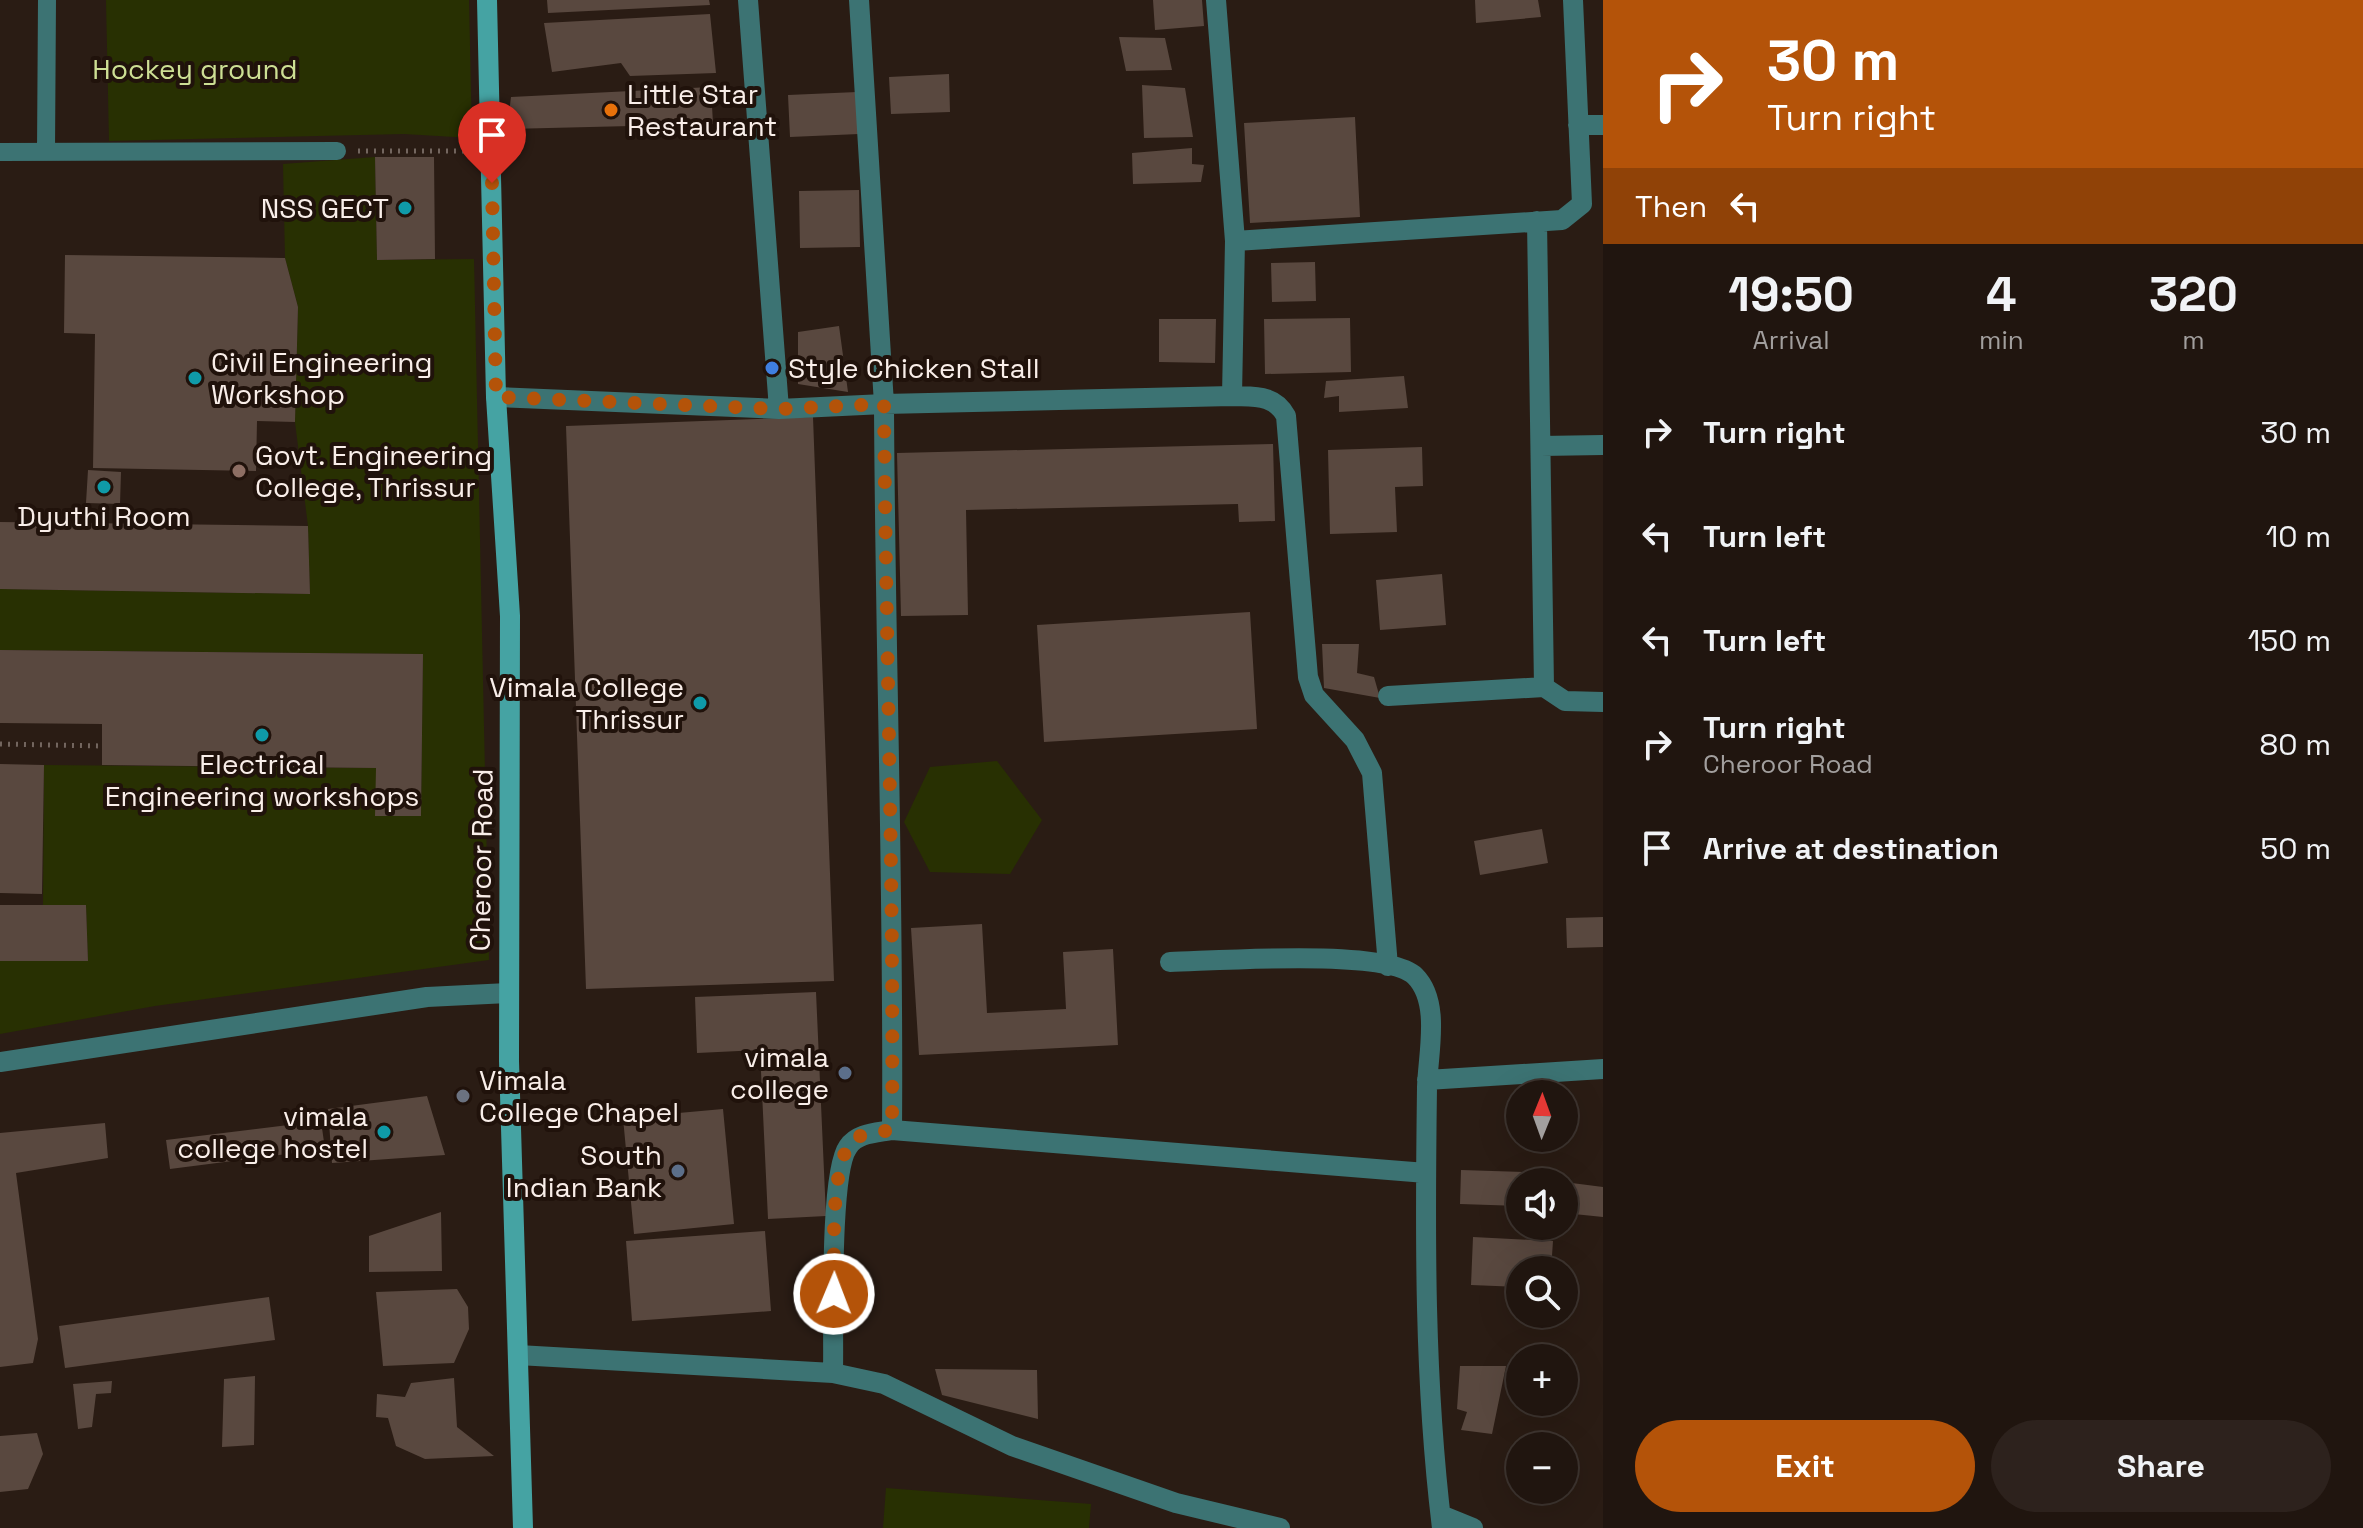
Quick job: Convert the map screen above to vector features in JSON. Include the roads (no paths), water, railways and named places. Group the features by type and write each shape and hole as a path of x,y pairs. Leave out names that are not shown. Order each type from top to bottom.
{"main road":[{"name":"Cheroor Road","path":"487,0 496,397 510,616 508,993 523,1528"}],"street":[{"path":"748,0 779,409"},
{"path":"859,0 884,404 885,664 894,917 892,1130"},
{"path":"1216,0 1235,241 1232,396"},
{"path":"1235,241 1562,220 1582,204 1573,0"},
{"path":"1578,125 1603,125"},
{"path":"1537,221 1544,687"},
{"path":"496,397 779,409 1232,396 1268,398 1279,404 1286,416 1308,677 1314,695 1355,740 1372,773 1388,966"},
{"path":"1541,446 1603,445"},
{"path":"1388,696 1544,687 1565,701 1603,702"},
{"path":"1170,962 1338,959 1413,973 1428,993 1430,1048 1425,1295 1442,1522 1473,1528"},
{"path":"0,1062 427,997 508,993"},
{"path":"1427,1080 1603,1069"},
{"path":"833,1373 834,1222 841,1167 846,1149 856,1138 892,1130 1426,1173"},
{"path":"518,1355 833,1373 884,1384 1012,1446 1161,1498 1280,1528"}],"lane":[{"path":"46,151 47,0"},
{"path":"0,152 337,151"}],"place":[{"name":"Little Star Restaurant","path":"611,110"},
{"name":"NSS GECT","path":"405,208"},
{"name":"Style Chicken Stall","path":"772,368"},
{"name":"Civil Engineering Workshop","path":"195,378"},
{"name":"Govt. Engineering College, Thrissur","path":"239,471"},
{"name":"Dyuthi Room","path":"104,487"},
{"name":"Vimala College Thrissur","path":"700,703"},
{"name":"Electrical Engineering workshops","path":"262,735"},
{"name":"vimala college","path":"845,1073"},
{"name":"Vimala College Chapel","path":"463,1096"},
{"name":"vimala college hostel","path":"384,1132"},
{"name":"South Indian Bank","path":"678,1171"}],"park label":[{"name":"Hockey ground","path":"195,69"}]}
